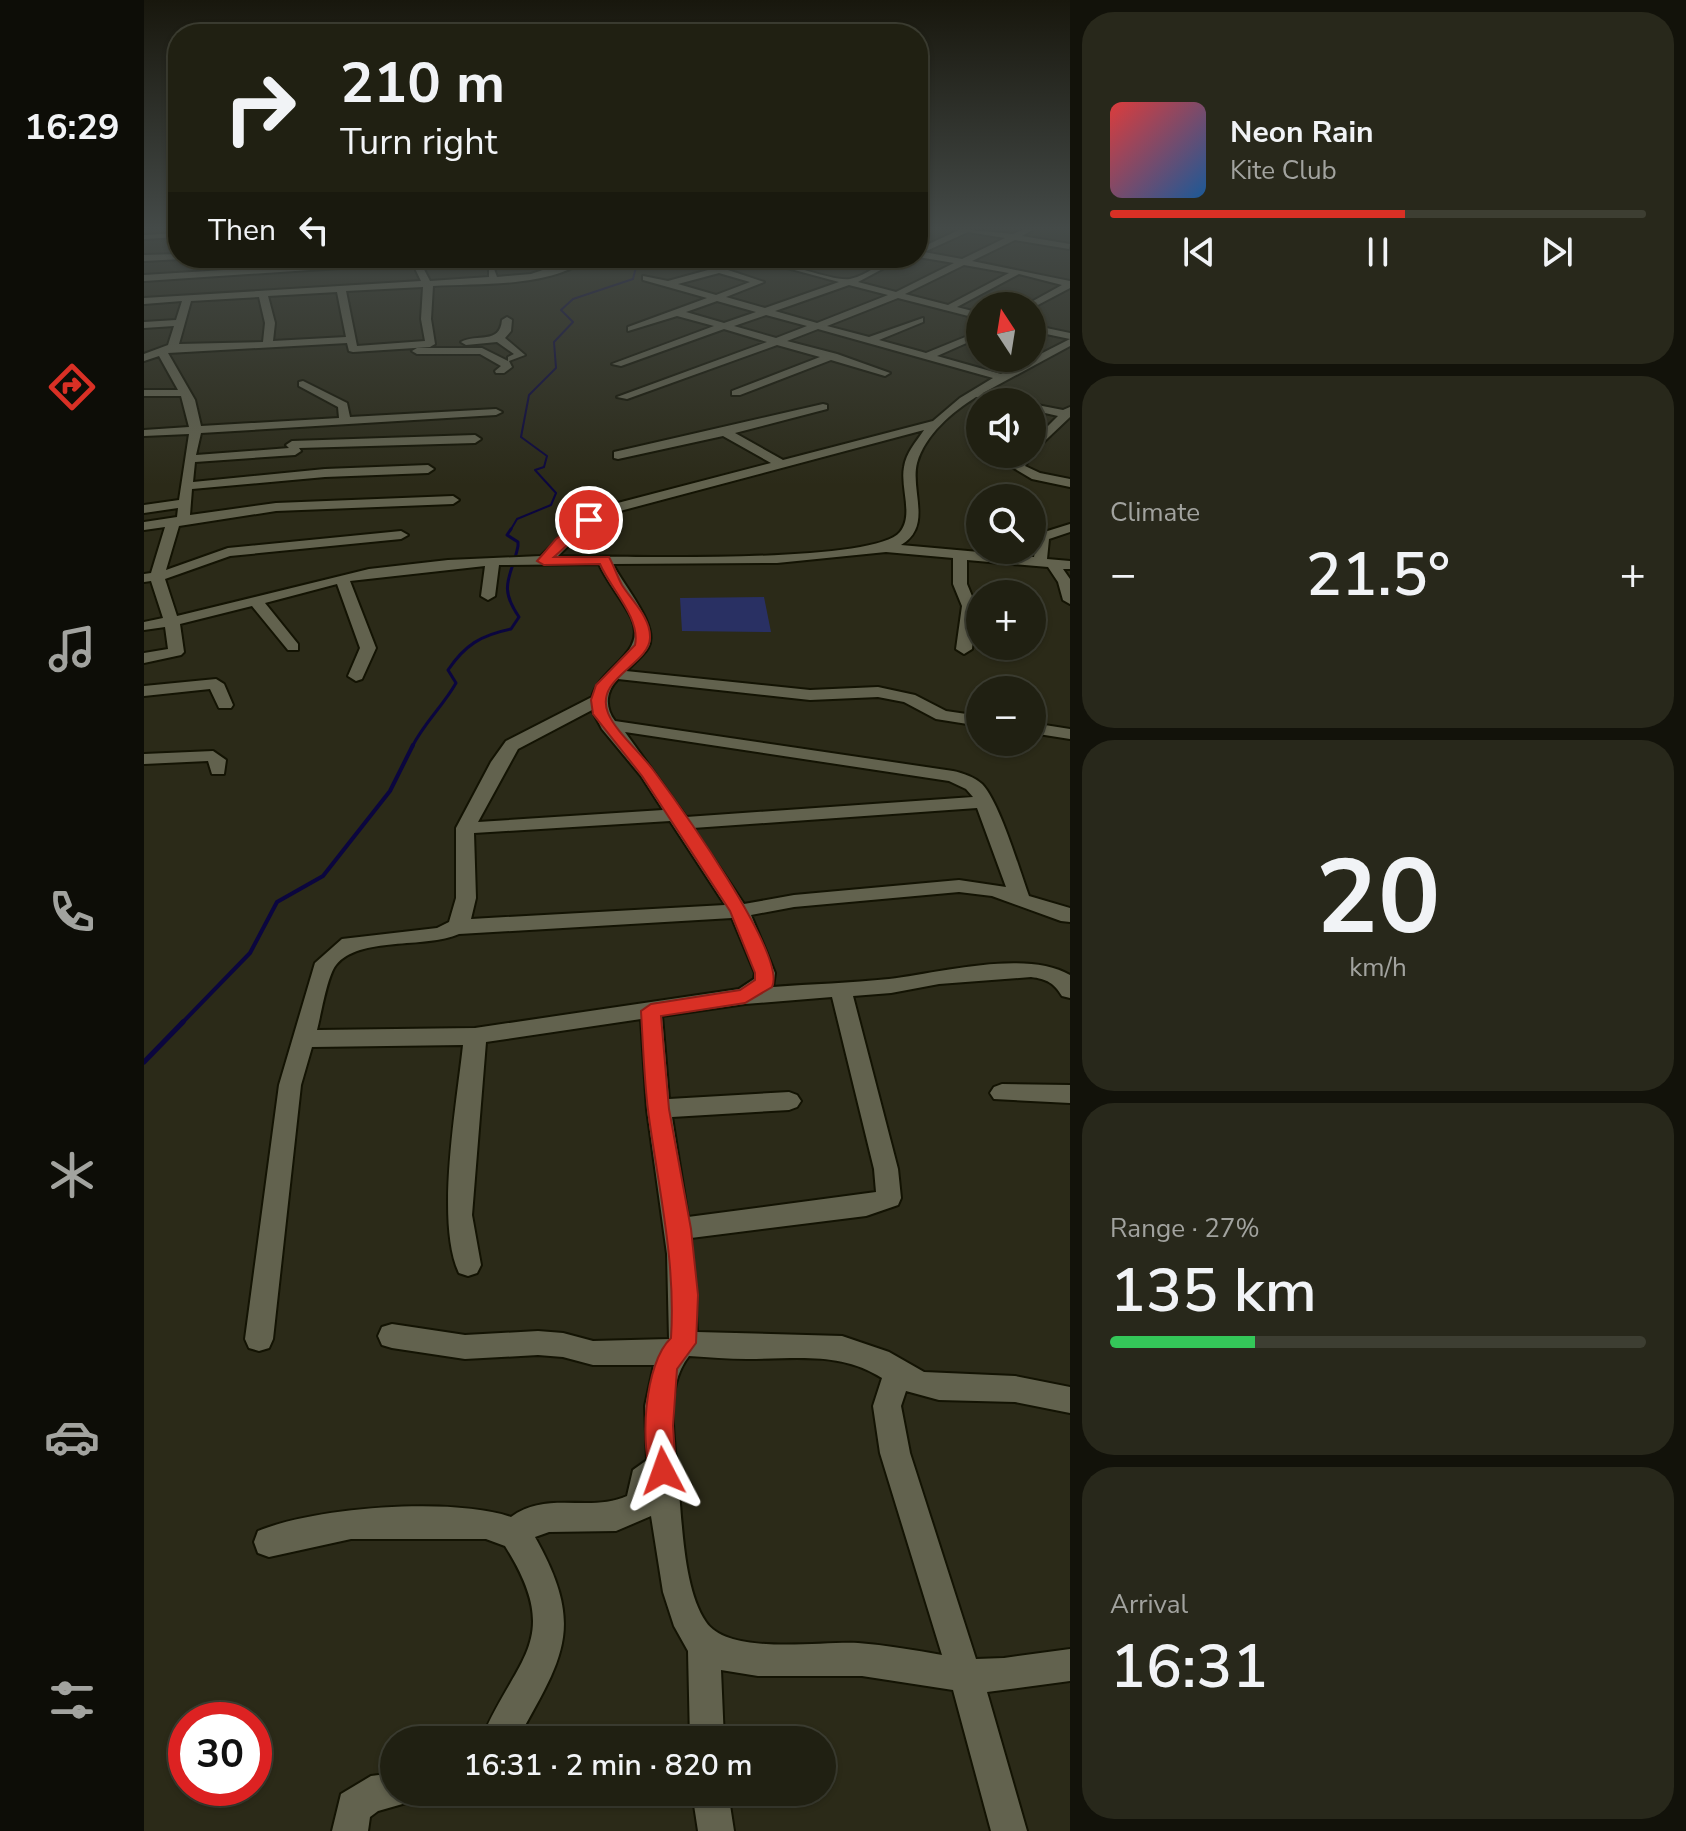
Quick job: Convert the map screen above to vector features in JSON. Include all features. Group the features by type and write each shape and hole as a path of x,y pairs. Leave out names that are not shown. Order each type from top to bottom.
{"street":[{"path":"150,577 166,555 178,523 196,430 168,350 183,314"},
{"path":"268,314 268,345"},
{"path":"347,314 353,349 499,339 520,355 512,359"},
{"path":"427,314 430,344"},
{"path":"631,329 669,314"},
{"path":"683,314 885,373"},
{"path":"617,364 755,314"},
{"path":"769,314 1003,378"},
{"path":"623,397 846,314"},
{"path":"499,339 506,331 507,320"},
{"path":"736,393 920,320"},
{"path":"144,325 180,323"},
{"path":"1046,331 1070,336"},
{"path":"144,358 168,350 190,348 350,340"},
{"path":"924,358 966,340"},
{"path":"986,388 1070,342"},
{"path":"401,348 415,351 484,351 506,364 507,367 500,371"},
{"path":"303,384 343,405 345,420"},
{"path":"144,393 184,393"},
{"path":"886,548 898,543 911,530 915,517 910,495 909,463 917,447 937,423 966,401"},
{"path":"618,455 823,407"},
{"path":"1046,409 1068,412"},
{"path":"144,433 496,412"},
{"path":"1046,435 1068,412"},
{"path":"544,561 575,531 615,508 937,423"},
{"path":"287,424 298,476 299,505"},
{"path":"725,432 780,463"},
{"path":"189,459 293,448 475,439"},
{"path":"1019,468 1070,483"},
{"path":"186,486 428,469"},
{"path":"144,526 299,505 453,500"},
{"path":"144,509 184,503"},
{"path":"1046,536 1070,528"},
{"path":"166,555 401,535"},
{"path":"144,626 172,622 342,579 407,568 506,562 772,557 886,548 966,556"},
{"path":"150,577 183,570 228,552"},
{"path":"960,555 960,584 969,606 964,649"},
{"path":"604,560 615,584 639,618 644,636 642,646 603,685 599,700 601,714 648,773 739,911 765,973 765,982 745,996"},
{"path":"488,596 506,562"},
{"path":"1046,563 1070,565"},
{"path":"1046,563 1065,582 1070,600"},
{"path":"144,658 176,652 172,622 150,577"},
{"path":"342,579 368,648 356,676"},
{"path":"256,601 293,647"},
{"path":"612,674 810,695 878,692 909,698 942,715 966,719"},
{"path":"144,691 216,684 225,705"},
{"path":"456,927 461,921 466,898 465,828 512,745 599,700"},
{"path":"608,725 953,776 976,787 1021,901"},
{"path":"1046,730 1070,734"},
{"path":"144,759 213,756 217,760 218,770"},
{"path":"465,828 984,802"},
{"path":"259,1339 290,1085 325,963 339,949 363,941 440,934 456,927 739,911 822,898 959,886 982,887 1039,910 1070,915"},
{"path":"304,1039 475,1036 745,996 891,986 939,977 1031,970 1050,972 1063,980 1070,991"},
{"path":"679,1229 866,1206 889,1198 886,1169 841,990"},
{"path":"651,1011 659,1109 679,1229 686,1295 678,1348 665,1369 661,1394 663,1471 675,1576 686,1613 704,1645 707,1726"},
{"path":"468,1265 459,1215 475,1036"},
{"path":"1002,1093 1070,1094"},
{"path":"659,1109 789,1101"},
{"path":"392,1336 465,1347 538,1343 593,1353 829,1345 874,1356 909,1381 1013,1388 1070,1400"},
{"path":"898,1373 887,1406 895,1453 987,1745 1009,1831"},
{"path":"515,1534 533,1520 552,1517 604,1519 629,1513 641,1505 644,1480 650,1473 663,1471"},
{"path":"269,1542 351,1524 486,1524 515,1534 543,1582 550,1629 542,1662 506,1726"},
{"path":"704,1645 753,1659 859,1660 965,1676 1004,1675 1070,1665"},
{"path":"350,1831 354,1807 371,1794 380,1793"},
{"path":"712,1806 716,1831"}],"shaded area":[{"path":"764,597 771,632 682,631 680,598"}],"waterway":[{"path":"510,531 517,519 551,505 556,493 535,470 544,467 547,456 521,437 529,395 556,368 554,342 573,322 565,314"},
{"path":"412,747 456,683 448,670 454,661 475,642 511,629 519,617 507,589 518,546 518,542 507,535 511,529"},
{"path":"181,1024 250,953 277,902 323,876 390,791 412,747"},
{"path":"144,1062 183,1022"}],"route":[{"path":"589,520 561,542 544,561 604,560 615,584 639,618 644,636 642,646 603,685 599,700 601,714 648,773 739,911 765,973 765,982 745,996 651,1011 659,1109 679,1229 686,1295 683,1343 672,1353 665,1369 661,1394 663,1471"}]}
